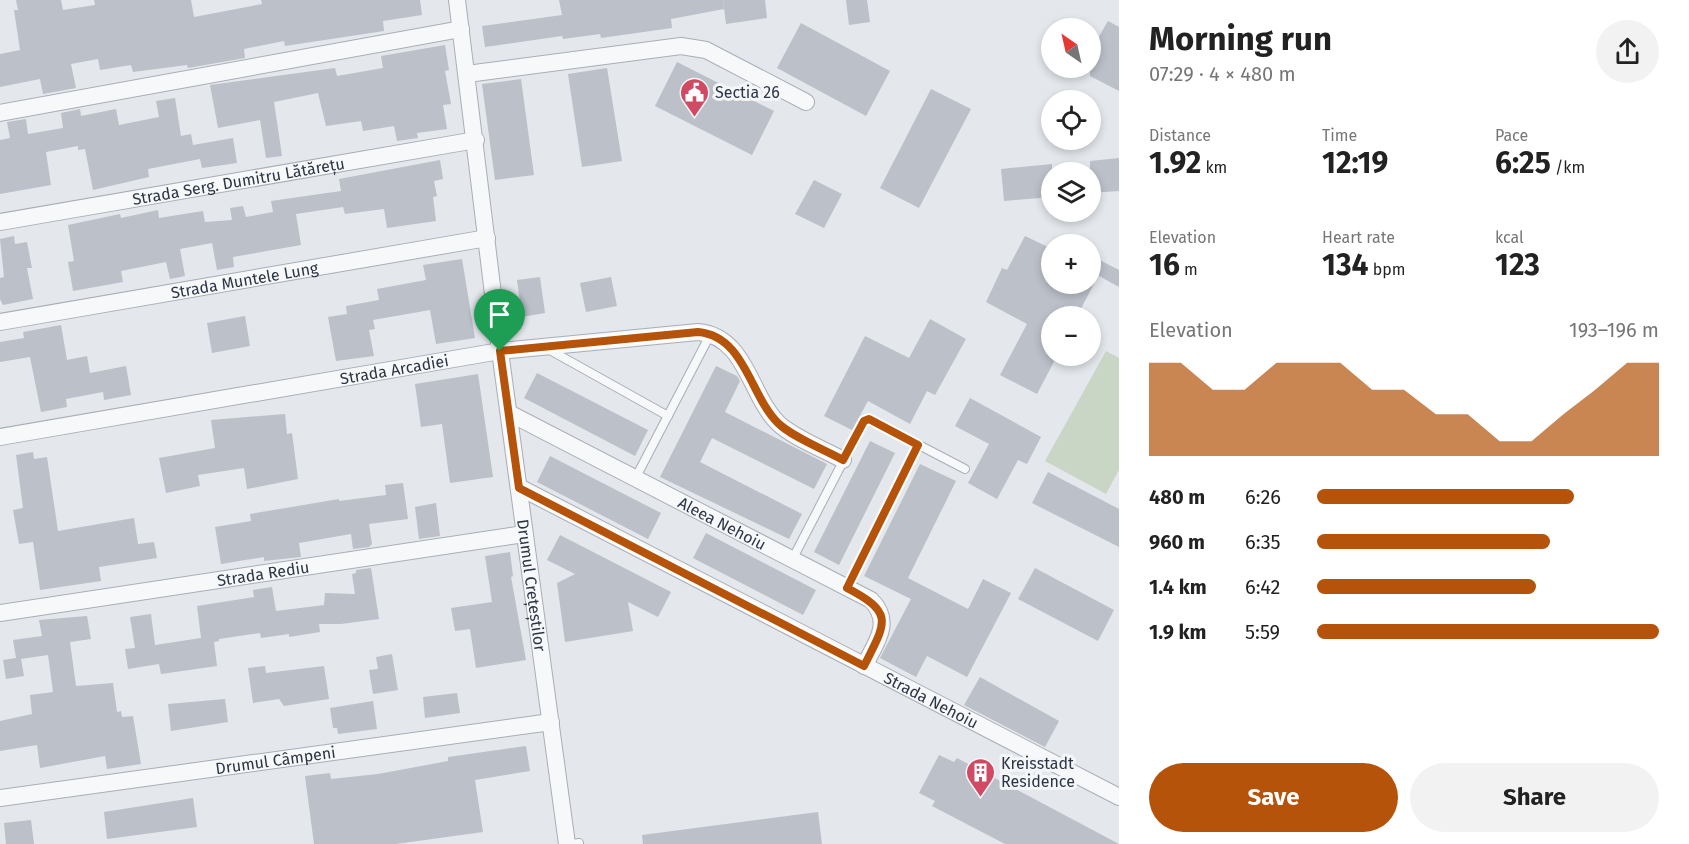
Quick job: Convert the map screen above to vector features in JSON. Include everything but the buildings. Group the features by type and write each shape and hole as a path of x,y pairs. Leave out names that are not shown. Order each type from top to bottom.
{"street":[{"name":"Drumul Crețeștilor","path":"457,0 525,534 551,722 573,844"},
{"path":"0,113 461,29"},
{"path":"467,74 693,46 706,50 806,102"},
{"name":"Strada Serg. Dumitru Lătărețu","path":"0,222 476,140"},
{"name":"Strada Muntele Lung","path":"0,322 488,238"},
{"path":"711,333 723,341 747,370 779,424 843,460"},
{"name":"Strada Arcadiei","path":"0,437 500,351 711,333"},
{"name":"Aleea Nehoiu","path":"509,413 871,600 883,622 882,630 864,666"},
{"name":"Strada Nehoiu","path":"519,488 1119,798"},
{"name":"Strada Rediu","path":"0,613 525,534"},
{"name":"Drumul Câmpeni","path":"0,798 551,722"}],"lane":[{"path":"635,479 711,333"},
{"path":"543,347 668,416"},
{"path":"792,560 864,421 869,419 965,469"},
{"path":"847,588 918,445"}],"green space":[{"path":"1106,351 1119,358 1119,470 1106,494 1045,461 1098,366 1101,366 1101,360"}],"place":[{"name":"Sectia 26","path":"694,118"},
{"name":"Kreisstadt Residence","path":"980,798"}],"route":[{"path":"698,332 711,333 723,341 747,370 769,411 779,424 843,460 864,421 869,419 918,445 847,588 871,600 881,613 883,622 882,630 864,666 519,488 500,351 698,332"}]}
